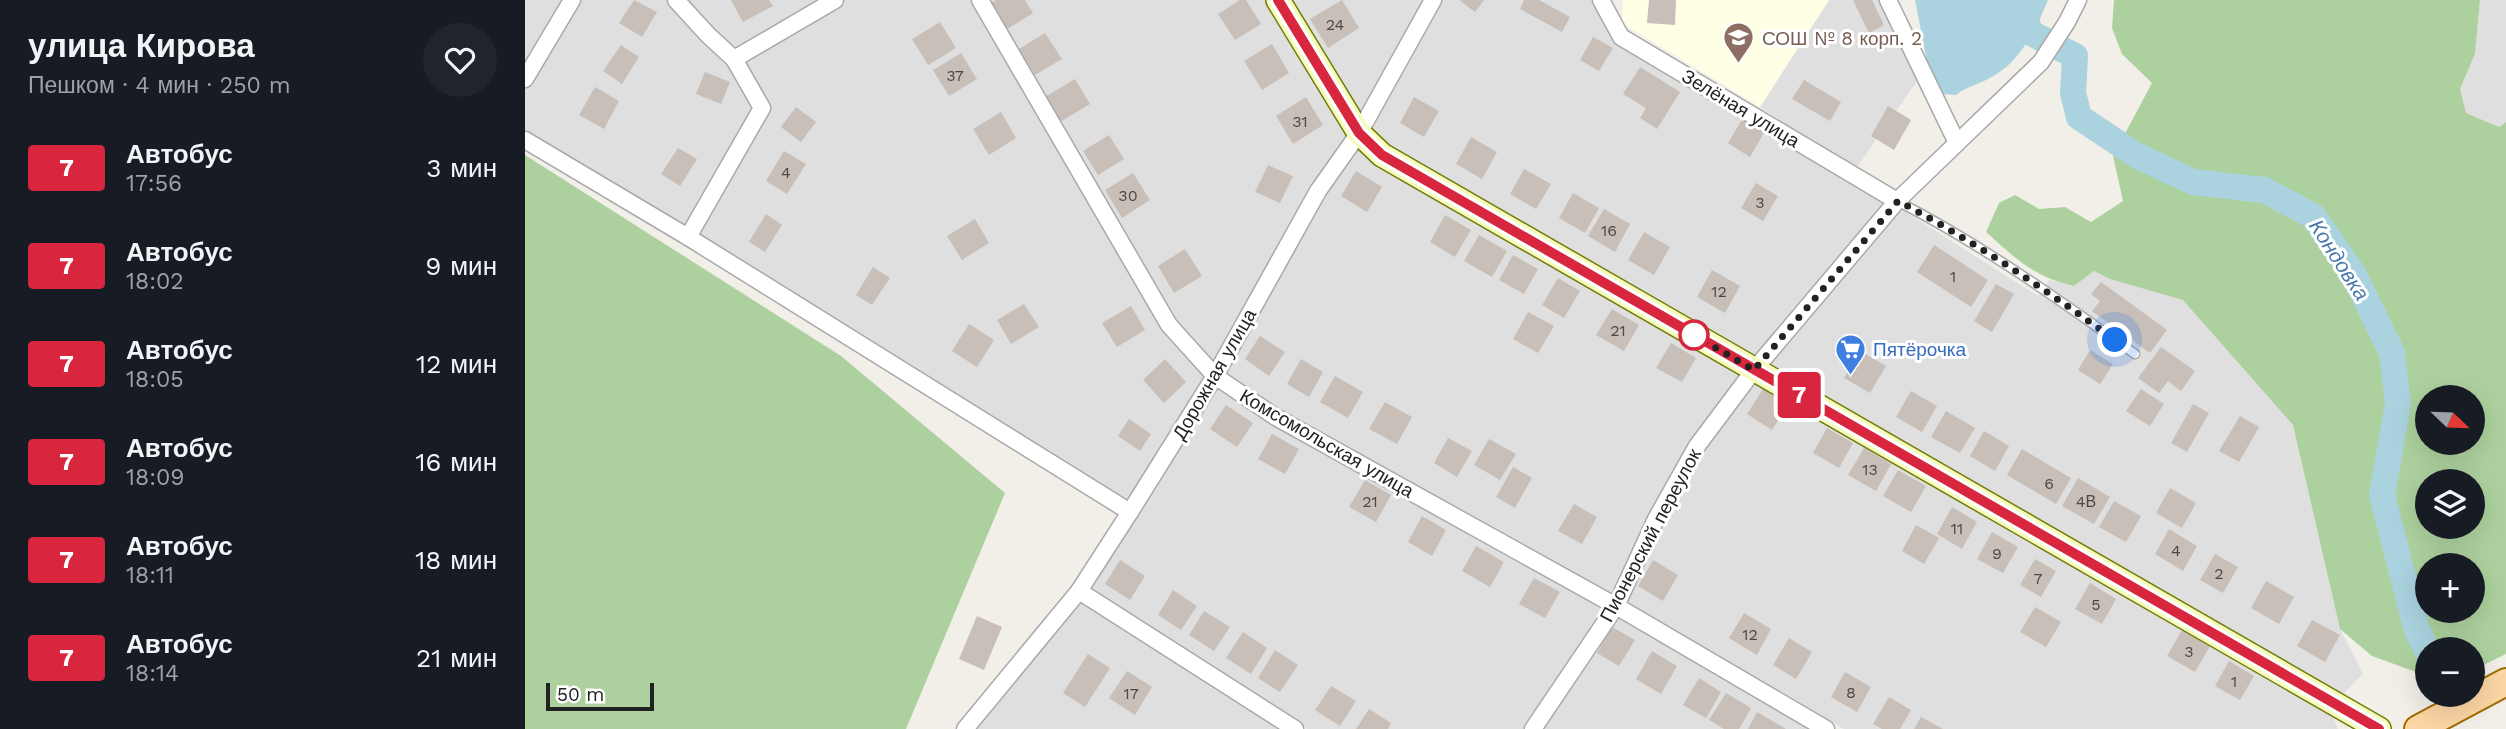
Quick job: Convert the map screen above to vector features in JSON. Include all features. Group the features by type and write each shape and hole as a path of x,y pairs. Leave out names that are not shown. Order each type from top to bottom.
{"main road":[{"path":"2418,729 2506,682"}],"street":[{"path":"525,79 572,0"},
{"path":"676,0 734,60 762,108 688,237"},
{"path":"734,60 835,0"},
{"name":"Комсомольская улица","path":"980,0 1169,325 1215,376 1274,416 1616,606 1826,729"},
{"path":"1278,0 1359,133 1382,155 2379,729"},
{"name":"Дорожная улица","path":"965,729 1079,591 1131,512 1215,376 1318,191 1359,133 1433,0"},
{"name":"Зелёная улица","path":"1601,0 1621,37 1898,201"},
{"path":"1888,0 1957,143"},
{"name":"Пионерский переулок","path":"1533,729 1616,606 1655,519 1697,446 1754,370 1898,201 2041,62 2078,0"},
{"path":"525,140 688,237 1131,512"},
{"path":"1079,591 1295,729"}],"lane":[{"path":"1898,201 1929,217 2056,297 2134,354"}],"shaded area":[{"path":"525,0 567,0 525,71"},
{"path":"577,0 673,0 731,63 759,107 687,232 525,136 525,87"},
{"path":"683,0 828,0 736,54"},
{"path":"841,0 976,0 1164,327 1210,376 1130,503 694,234 766,108 739,60"},
{"path":"983,0 1273,0 1354,133 1214,370 1171,321"},
{"path":"1283,0 1428,0 1359,124"},
{"path":"1440,0 1596,0 1619,43 1893,202 1753,364 1366,132"},
{"name":"СОШ № 8 корп. 2","path":"1623,0 1829,0 1760,107 1622,23"},
{"path":"1829,0 1878,0 1917,81 1855,170 1760,107"},
{"path":"2480,0 2506,0 2506,122 2499,127 2466,113 2460,89 2475,54"},
{"path":"1359,142 1744,373 1612,598 1277,412 1224,375 1323,196"},
{"path":"1901,209 2038,296 2049,280 2074,286 2094,271 2110,279 2183,299 2293,425 2340,629 2363,673 2340,698 1763,369"},
{"path":"1754,379 2332,714 2338,729 1844,729 1621,603 1662,519 1702,448"},
{"path":"1219,387 1604,608 1524,729 1307,729 1085,589"},
{"path":"1080,597 1285,729 971,729"},
{"path":"1615,612 1812,729 1540,729"}],"green space":[{"path":"2114,0 2480,0 2475,54 2460,89 2466,113 2499,127 2506,122 2506,654 2485,664 2485,637 2415,637 2415,672 2372,656 2340,629 2293,425 2183,300 2110,279 2094,271 2074,286 2048,278 2026,266 1986,232 1999,203 2015,195 2039,209 2065,207 2091,222 2123,201 2113,156 2152,83 2122,54 2112,28"},
{"path":"525,155 841,356 1005,493 906,729 525,729"}],"water":[{"path":"1915,0 2048,0 2026,44 2010,64 2001,72 1956,95 1940,94 1932,87"}],"building":[{"path":"634,0 657,12 642,37 619,23"},
{"path":"731,0 769,0 773,6 743,22"},
{"path":"996,0 1025,0 1033,13 1006,30 990,3"},
{"path":"1240,0 1246,0 1261,24 1235,40 1218,14"},
{"path":"1342,0 1359,28 1328,48 1310,19"},
{"path":"1459,0 1484,0 1475,12"},
{"path":"1524,0 1539,0 1570,17 1562,32 1520,9"},
{"path":"1649,0 1676,0 1675,25 1647,23"},
{"path":"1853,0 1872,0 1884,25 1869,33"},
{"path":"940,22 956,48 928,65 912,39"},
{"path":"1045,33 1062,59 1035,75 1019,49"},
{"path":"1593,37 1613,48 1599,71 1580,60"},
{"path":"1272,44 1289,73 1262,90 1244,61"},
{"path":"621,45 639,57 622,84 603,71"},
{"path":"961,53 977,79 949,96 933,70"},
{"path":"1640,67 1680,92 1657,129 1640,118 1646,108 1623,94"},
{"path":"705,72 730,82 721,104 696,94"},
{"path":"1075,79 1090,104 1060,122 1045,97"},
{"path":"1804,80 1841,102 1830,121 1792,99"},
{"path":"595,87 619,101 604,129 579,115"},
{"path":"1306,97 1323,125 1293,144 1276,116"},
{"path":"1414,97 1439,111 1424,137 1400,123"},
{"path":"1888,106 1911,120 1894,150 1871,136"},
{"path":"796,107 816,122 801,142 781,127"},
{"path":"1001,112 1016,138 989,155 973,129"},
{"path":"1743,118 1765,131 1750,157 1728,143"},
{"path":"1109,135 1124,159 1098,175 1083,151"},
{"path":"1471,137 1497,152 1482,179 1456,164"},
{"path":"678,148 697,159 680,186 661,174"},
{"path":"784,151 806,164 787,194 766,181"},
{"path":"1268,165 1293,176 1280,203 1255,192"},
{"path":"1524,169 1551,184 1536,209 1510,194"},
{"path":"1356,171 1382,187 1367,212 1341,196"},
{"path":"1133,173 1150,200 1122,218 1105,190"},
{"path":"1756,183 1778,196 1763,221 1741,208"},
{"path":"1573,193 1599,208 1585,233 1559,218"},
{"path":"1604,209 1630,224 1615,252 1588,236"},
{"path":"766,214 782,225 765,252 749,242"},
{"path":"1445,215 1471,230 1455,257 1430,242"},
{"path":"975,219 989,243 962,260 947,236"},
{"path":"1644,232 1670,247 1654,275 1628,260"},
{"path":"1479,235 1507,251 1492,277 1464,261"},
{"path":"1934,245 1988,280 1971,307 1917,272"},
{"path":"1185,249 1202,276 1174,293 1158,266"},
{"path":"1513,255 1538,269 1524,294 1499,280"},
{"path":"873,267 890,278 872,305 856,295"},
{"path":"1712,270 1740,286 1725,313 1697,297"},
{"path":"1558,278 1580,291 1564,318 1542,305"},
{"path":"2101,282 2167,330 2150,353 2092,311 2100,301 2091,294"},
{"path":"1996,284 2014,294 1992,332 1974,321"},
{"path":"1024,304 1039,327 1011,344 997,320"},
{"path":"1131,306 1145,330 1117,347 1102,323"},
{"path":"1612,309 1639,325 1624,351 1596,335"},
{"path":"1528,312 1554,326 1538,353 1513,339"},
{"path":"969,324 994,340 977,367 952,351"},
{"path":"1260,336 1285,352 1269,376 1245,359"},
{"path":"1671,343 1696,358 1682,382 1656,368"},
{"path":"2161,347 2195,371 2181,391 2168,381 2159,393 2138,378"},
{"path":"2090,350 2113,364 2100,384 2078,370"},
{"path":"1860,351 1886,366 1870,393 1844,378"},
{"path":"1165,359 1186,382 1164,403 1143,380"},
{"path":"1301,359 1323,372 1309,397 1287,384"},
{"path":"1335,376 1363,392 1348,418 1320,402"},
{"path":"1763,389 1788,405 1772,430 1747,414"},
{"path":"2141,389 2164,404 2150,426 2126,411"},
{"path":"1911,391 1937,406 1922,432 1896,417"},
{"path":"1385,402 1412,417 1397,444 1369,429"},
{"path":"2193,404 2209,413 2187,452 2171,443"},
{"path":"1226,405 1253,423 1237,447 1210,429"},
{"path":"1946,411 1975,428 1960,453 1931,437"},
{"path":"2240,416 2259,427 2239,462 2219,451"},
{"path":"1129,419 1151,434 1140,451 1118,436"},
{"path":"1827,428 1853,443 1839,468 1813,453"},
{"path":"1984,431 2009,446 1995,471 1970,456"},
{"path":"1272,434 1299,449 1285,474 1258,459"},
{"path":"1448,438 1472,451 1457,477 1434,463"},
{"path":"1489,439 1516,454 1500,480 1474,465"},
{"path":"1864,448 1891,464 1876,491 1848,475"},
{"path":"2022,449 2071,478 2056,504 2007,475"},
{"path":"1513,467 1532,478 1515,508 1496,497"},
{"path":"1898,470 1926,486 1911,512 1883,496"},
{"path":"2078,478 2110,497 2094,524 2062,506"},
{"path":"1365,480 1391,495 1376,522 1349,507"},
{"path":"2170,488 2196,503 2182,528 2156,513"},
{"path":"2114,501 2141,516 2126,542 2099,527"},
{"path":"1574,504 1597,517 1582,544 1558,531"},
{"path":"1952,507 1977,522 1962,549 1937,534"},
{"path":"1422,516 1446,530 1432,556 1408,542"},
{"path":"1916,525 1939,538 1924,564 1902,551"},
{"path":"2169,529 2197,546 2183,571 2155,554"},
{"path":"1992,532 2018,547 2003,573 1977,559"},
{"path":"1476,546 1504,562 1490,587 1462,571"},
{"path":"2215,554 2238,567 2223,593 2200,580"},
{"path":"2035,559 2056,571 2041,597 2020,585"},
{"path":"1120,560 1145,576 1130,600 1105,584"},
{"path":"1653,560 1678,575 1663,601 1638,586"},
{"path":"1534,578 1560,592 1545,618 1519,604"},
{"path":"2266,581 2294,597 2279,624 2251,608"},
{"path":"2090,583 2116,599 2102,624 2075,609"},
{"path":"1173,590 1197,606 1181,630 1158,615"},
{"path":"2035,607 2061,622 2046,647 2020,632"},
{"path":"1204,611 1230,627 1214,651 1189,635"},
{"path":"1744,613 1771,629 1757,655 1729,638"},
{"path":"977,616 1002,627 984,670 959,659"},
{"path":"2312,620 2340,635 2325,662 2297,646"},
{"path":"1612,627 1635,640 1619,666 1597,653"},
{"path":"2182,630 2210,646 2195,672 2167,656"},
{"path":"1243,632 1267,648 1251,674 1226,658"},
{"path":"1789,638 1812,652 1796,679 1773,665"},
{"path":"1275,650 1298,665 1280,692 1258,678"},
{"path":"1652,651 1677,666 1661,694 1636,679"},
{"path":"1088,654 1110,668 1085,707 1063,693"},
{"path":"2229,661 2254,676 2240,700 2215,686"},
{"path":"1127,671 1152,687 1135,715 1109,698"},
{"path":"1845,672 1871,687 1857,712 1831,697"},
{"path":"1699,678 1721,692 1706,718 1683,705"},
{"path":"1331,686 1356,701 1340,726 1315,710"},
{"path":"1726,693 1751,708 1739,729 1724,729 1709,720"},
{"path":"1889,697 1911,710 1900,729 1882,729 1873,724"},
{"path":"1369,709 1391,723 1388,729 1356,729"},
{"path":"1757,712 1786,729 1748,729"},
{"path":"1921,717 1943,729 1914,729"}],"waterway":[{"name":"Кондовка","path":"2017,0 2031,33 2075,56 2073,93 2079,117 2136,155 2193,182 2264,190 2313,216 2353,273 2392,353 2398,404 2382,495 2420,637"}],"bus line":[{"name":"7","path":"1278,0 1359,133 1382,155 2379,729"}],"place":[{"name":"СОШ № 8 корп. 2","path":"1739,65"},
{"name":"Пятёрочка","path":"1850,376"}],"route":[{"path":"1694,335 1754,370 1898,201 1929,217 2056,297 2115,340"}]}
